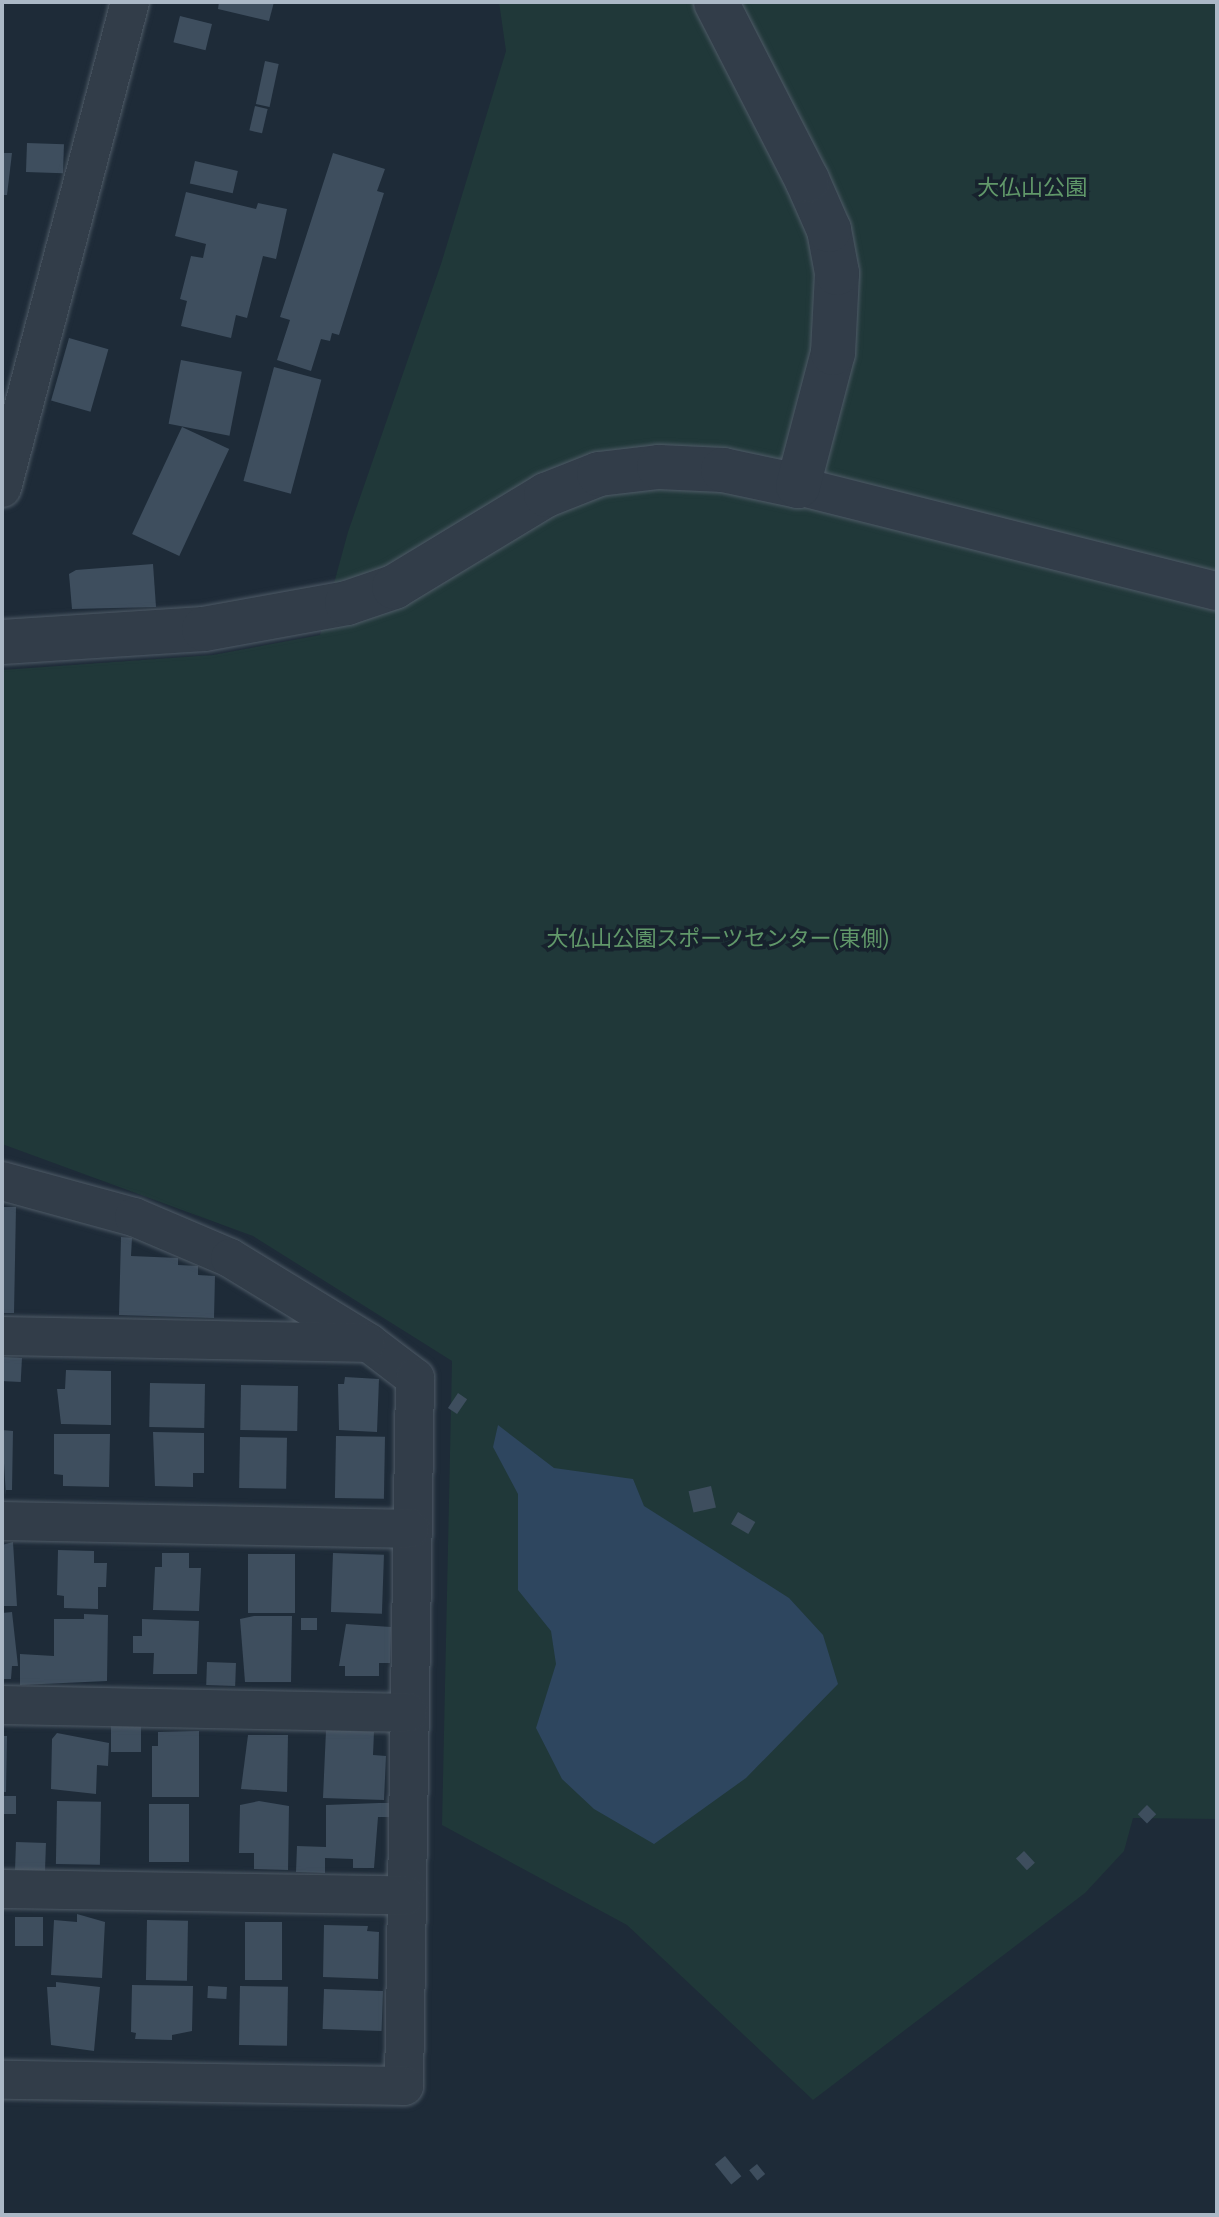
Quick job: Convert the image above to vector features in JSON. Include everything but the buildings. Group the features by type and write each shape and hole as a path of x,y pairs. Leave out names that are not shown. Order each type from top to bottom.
{"street":[{"path":"2,488 130,2"},
{"path":"716,2 807,180 829,230 837,273 833,353 798,486"},
{"path":"2,642 204,629 347,603 394,587 546,495 599,474 659,467 723,470 798,486 1217,591"},
{"path":"2,1181 134,1217 230,1258 369,1343 415,1378 410,1529 404,2086 2,2080"},
{"path":"2,1336 369,1343"},
{"path":"2,1521 410,1529"},
{"path":"2,1705 408,1713"},
{"path":"2,1889 406,1895"}],"green space":[{"name":"大仏山公園スポーツセンター(東側)","path":"499,2 1217,2 1217,1819 1133,1818 1124,1851 1085,1893 813,2100 627,1925 442,1825 452,1361 253,1236 2,1144 2,670 213,655 320,635 348,532 441,264 506,51"}],"water":[{"path":"498,1425 554,1468 633,1479 644,1506 789,1598 823,1635 838,1684 746,1778 654,1844 594,1809 562,1779 536,1728 556,1664 551,1631 518,1590 518,1494 493,1447"}],"park label":[{"name":"大仏山公園","path":"1032,187"}]}
